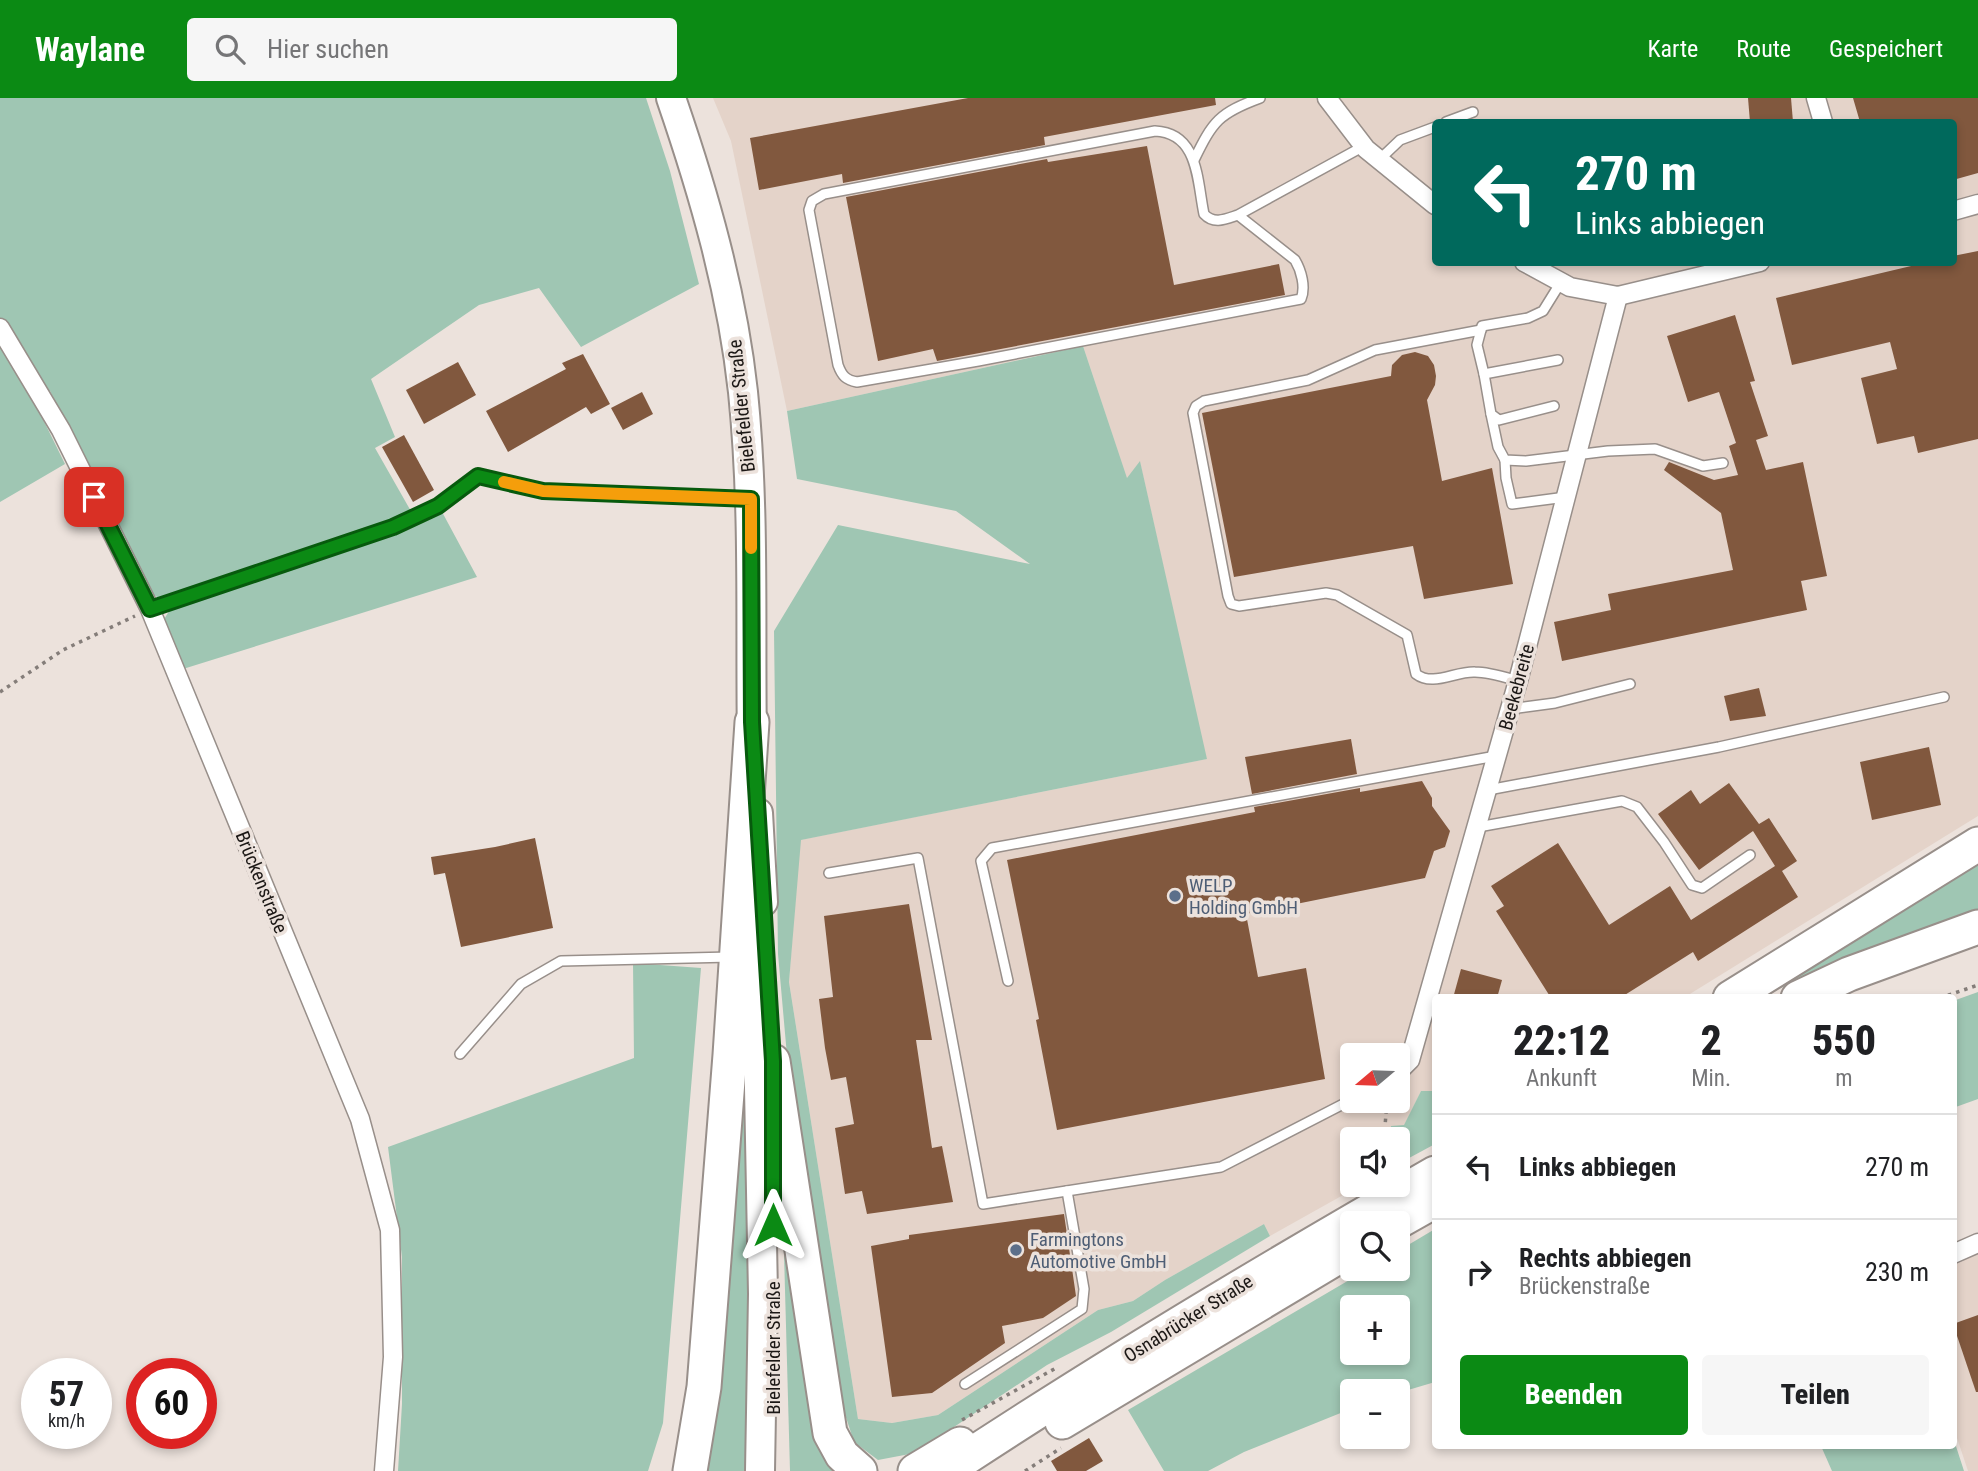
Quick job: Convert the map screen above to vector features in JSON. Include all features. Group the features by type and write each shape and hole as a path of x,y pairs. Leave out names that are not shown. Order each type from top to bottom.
{"highway":[{"path":"690,1471 704,1387 752,722"},
{"path":"1736,994 1978,844"},
{"path":"1806,994 1849,974 1978,927"},
{"path":"1855,994 1978,947"},
{"path":"773,1061 830,1433 842,1455 860,1471"},
{"name":"Osnabrücker Straße","path":"946,1471 1265,1270 1432,1175"},
{"path":"1410,1215 1432,1203"},
{"name":"Osnabrücker Straße","path":"988,1470 1065,1420 1340,1256"},
{"path":"915,1471 959,1445 1000,1435"}],"main road":[{"name":"Bielefelder Straße","path":"671,98 699,179 726,282 743,391 751,499 752,722 763,1294 760,1471"},
{"name":"Bielefelder Straße","path":"752,722 773,1061 773,1471"}],"street":[{"path":"1327,98 1364,146 1432,203"},
{"path":"1816,98 1822,119"},
{"path":"1957,210 1978,204"},
{"path":"1531,266 1570,287 1619,296 1743,266"},
{"name":"Beekebreite","path":"1410,1060 1518,681 1619,296"},
{"name":"Brückenstraße","path":"0,328 61,430 150,609 360,1119 390,1230 393,1357 384,1471"},
{"path":"1957,1252 1978,1243"}],"lane":[{"path":"1194,160 1219,118 1230,110 1261,98"},
{"path":"1454,119 1473,112"},
{"path":"1380,160 1400,140 1432,128"},
{"path":"1238,215 1295,260 1303,287 1301,299 857,382 847,380 841,373 809,210 812,201 817,197 1155,131 1170,133 1182,141 1194,160 1205,214 1211,220 1217,221 1238,215 1364,146"},
{"path":"1561,282 1543,311 1528,318 1482,326 1477,345 1498,447 1505,460 1512,504 1566,497"},
{"path":"1480,330 1374,350 1308,380 1204,401 1196,406 1193,413 1231,604 1239,606 1326,593 1336,595 1407,635 1416,674 1423,679 1431,680 1472,671 1518,681"},
{"path":"1484,374 1558,360"},
{"path":"1491,414 1499,420 1554,406"},
{"path":"1505,460 1526,461 1655,449 1703,466 1723,463"},
{"path":"150,609 393,527 438,506 478,476 543,491 751,499"},
{"path":"1510,709 1555,703 1630,684"},
{"path":"1488,790 1719,747 1944,697"},
{"path":"1007,981 981,861 992,848 1497,756"},
{"path":"1478,827 1622,801 1637,807 1692,885 1702,888 1750,855"},
{"path":"829,873 918,858 983,1204 1221,1167 1340,1106"},
{"path":"460,1054 521,984 561,961 736,956"},
{"path":"965,1384 1082,1309 1084,1289 1068,1191"}],"path":[{"path":"0,692 63,650 150,609"},
{"path":"1952,994 1978,985"}],"shaded area":[{"path":"713,98 1978,98 1978,816 1690,994 1432,994 1432,1091 1421,1091 1404,1126 1340,1127 1340,1197 1270,1236 1264,1224 1133,1301 1098,1310 938,1415 892,1423 858,1419 789,982 800,840 1206,759 1140,462 1127,479 1083,346 787,411 731,141"},
{"path":"1957,1241 1978,1243 1978,1471 1968,1471 1957,1438"}],"green space":[{"path":"0,98 646,98 670,171 699,284 581,347 539,288 479,305 371,379 395,437 375,448 412,513 160,599 148,591 50,391 34,401 65,464 0,502"},
{"path":"1083,346 1127,478 1140,461 1207,759 801,840 789,982 858,1419 892,1423 938,1415 1098,1310 1133,1301 1264,1224 1270,1236 1111,1332 1047,1365 915,1453 878,1460 854,1442 841,1402 788,1067 778,954 774,631 838,525 1030,564 956,511 797,479 787,411"},
{"path":"441,510 477,577 183,669 163,621 171,608 403,528"},
{"path":"1978,858 1978,911 1956,917 1763,994"},
{"path":"633,963 701,968 663,1423 648,1471 398,1471 402,1404 402,1257 388,1147 634,1058"},
{"path":"1978,992 1978,1099 1957,1107 1957,1000"},
{"path":"736,1084 748,1084 750,1471 702,1471"},
{"path":"1421,1091 1432,1091 1432,1146 1410,1158 1410,1127 1391,1126 1404,1125"},
{"path":"782,1181 845,1471 790,1471"},
{"path":"1432,1231 1432,1383 1410,1389 1410,1379 1340,1379 1340,1413 1244,1452 1208,1471 1164,1471 1128,1410 1348,1281 1410,1281 1410,1244"},
{"path":"1822,1449 1957,1449 1964,1471 1832,1471"}],"building":[{"path":"968,98 1215,98 1216,105 1044,137 1045,145 843,183 842,174 759,190 750,138"},
{"path":"1748,98 1791,98 1793,119 1750,119"},
{"path":"1853,98 1978,98 1978,173 1957,179 1957,119 1859,119"},
{"path":"1147,146 1174,285 1279,264 1285,295 937,361 933,349 878,361 846,197 1047,159 1048,162"},
{"path":"1978,251 1978,439 1918,453 1914,436 1877,444 1861,378 1897,369 1890,342 1792,365 1776,298 1911,266 1957,266 1957,255"},
{"path":"1735,315 1755,381 1750,382 1768,436 1756,440 1766,470 1803,462 1827,576 1801,581 1807,610 1562,661 1554,622 1611,610 1608,594 1733,570 1721,513 1664,470 1669,462 1714,480 1738,475 1729,446 1736,443 1719,392 1688,402 1667,336"},
{"path":"1415,352 1428,356 1434,365 1435,385 1427,400 1442,481 1492,468 1513,584 1424,599 1413,546 1234,577 1202,413 1391,376 1392,365 1402,355"},
{"path":"583,354 610,404 591,414 586,407 508,452 486,411 566,369 562,363"},
{"path":"458,362 476,395 424,424 406,390"},
{"path":"642,392 653,414 623,430 611,408"},
{"path":"404,435 434,490 413,502 382,447"},
{"path":"1759,688 1766,716 1730,721 1724,696"},
{"path":"1351,739 1357,774 1252,794 1245,757"},
{"path":"1929,747 1941,805 1872,820 1860,762"},
{"path":"1422,781 1432,798 1432,806 1450,831 1445,847 1434,851 1425,878 1246,914 1258,977 1306,968 1325,1079 1057,1130 1036,1020 1039,1019 1007,860 1255,812 1254,807 1360,788 1360,792"},
{"path":"1729,783 1759,824 1769,818 1797,861 1782,871 1798,897 1698,961 1693,952 1626,994 1548,994 1496,911 1504,906 1491,886 1558,843 1609,925 1670,886 1691,920 1775,866 1753,831 1699,870 1658,814 1691,790 1700,804"},
{"path":"535,838 553,928 461,947 445,873 434,875 431,857"},
{"path":"909,904 932,1040 916,1040 932,1148 942,1146 953,1202 867,1214 862,1191 845,1194 835,1128 854,1124 846,1077 831,1080 825,1048 819,999 833,997 824,916"},
{"path":"1461,969 1502,980 1498,994 1454,994"},
{"path":"1064,1214 1076,1296 1043,1318 1002,1326 1005,1343 932,1393 892,1397 871,1246 909,1239 909,1235"},
{"path":"1978,1315 1978,1392 1957,1336 1957,1323"},
{"path":"1089,1438 1103,1461 1086,1471 1057,1471 1051,1461"}],"slow traffic":[{"path":"504,482 543,491 751,499 751,548"}],"place":[{"name":"WELP Holding GmbH","path":"1175,896"},
{"name":"Farmingtons Automotive GmbH","path":"1016,1250"}],"route":[{"path":"94,497 150,609 393,527 438,506 478,476 543,491 751,499 752,722 773,1061 773,1225"}]}
